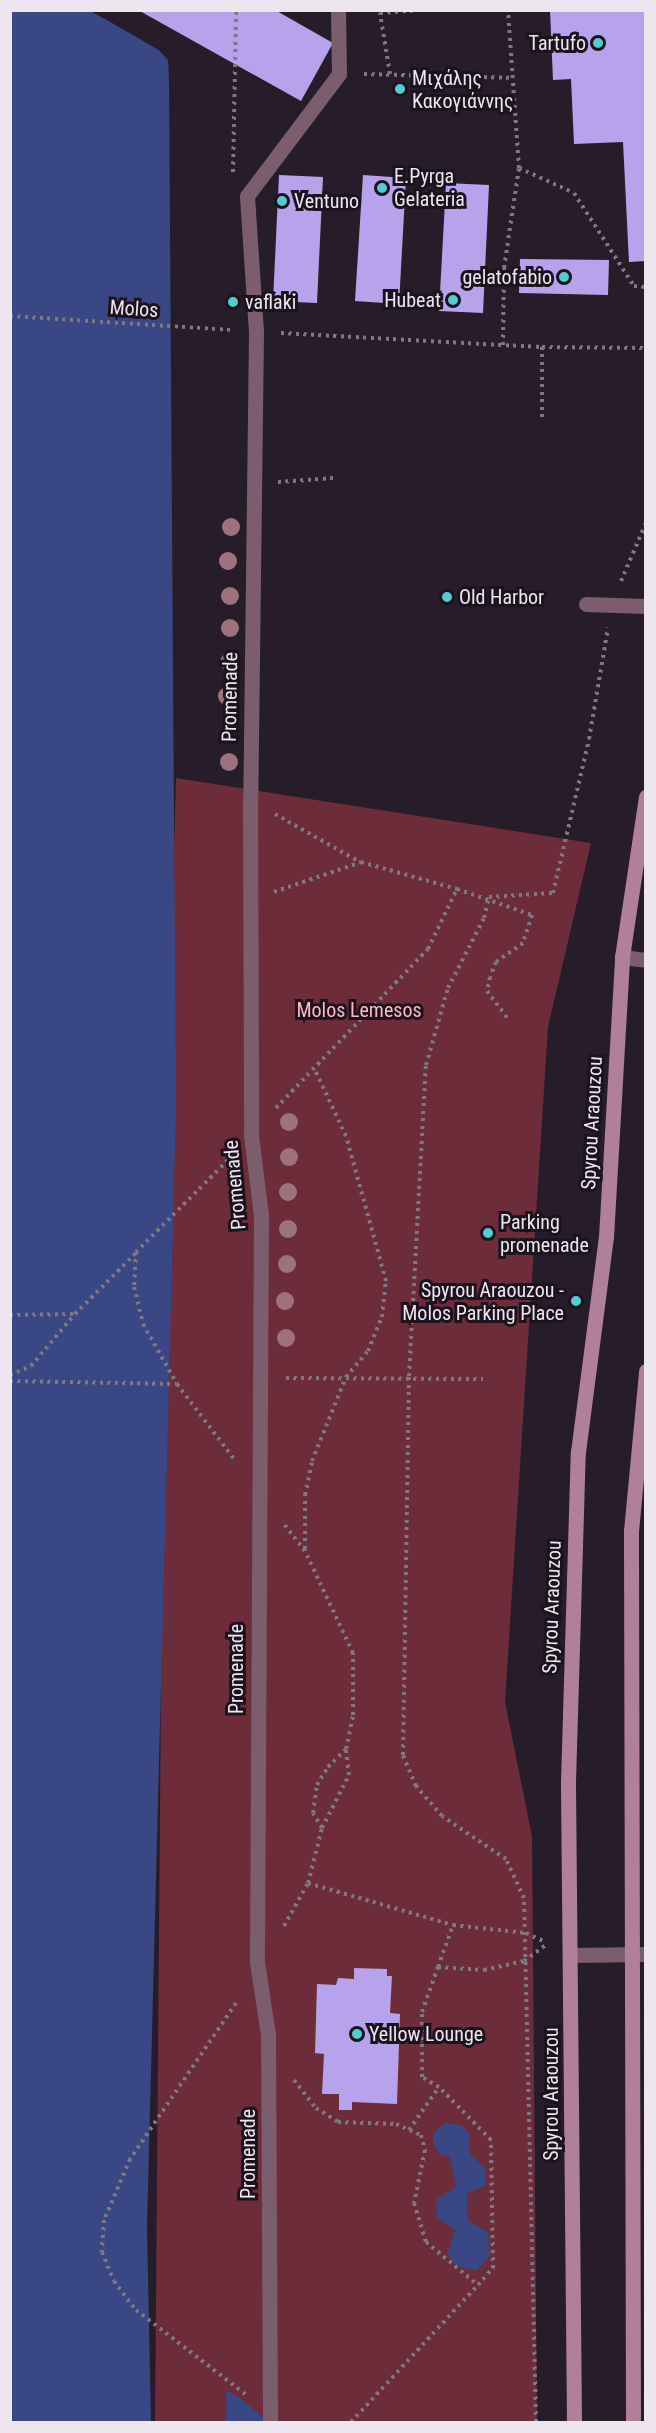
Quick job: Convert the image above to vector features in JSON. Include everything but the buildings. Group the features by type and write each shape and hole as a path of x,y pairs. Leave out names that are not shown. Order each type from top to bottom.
{"main road":[{"name":"Spyrou Araouzou","path":"574,2422 568,1782 578,1452 606,1238 622,957 645,797"},
{"path":"633,2422 640,1955 631,1531 645,1371"}],"street":[{"path":"338,10 339,74"},
{"name":"Promenade","path":"270,2422 268,2035 257,1962 258,1378 261,1215 251,1134 250,800 256,332 247,196 339,74"},
{"path":"586,604 645,606"},
{"path":"622,957 645,960"},
{"path":"571,1954 640,1955"}],"path":[{"path":"232,181 236,10"},
{"path":"390,74 380,13 421,10"},
{"path":"502,345 504,268 519,168 508,10"},
{"path":"339,74 514,78"},
{"path":"519,168 574,193 634,286 645,287"},
{"name":"Molos","path":"10,316 256,332"},
{"path":"256,332 542,347 645,348"},
{"path":"542,347 542,418"},
{"path":"277,482 334,478"},
{"path":"489,897 553,893 588,739 612,604 645,523"},
{"path":"250,800 361,862 489,897 532,915 523,943 496,962 490,977 487,991 507,1018"},
{"path":"251,900 361,862"},
{"path":"10,1375 31,1366 75,1314 207,1182 428,949 457,889"},
{"path":"489,897 484,918 448,988 426,1065 409,1376 404,1755 416,1786 442,1816 506,1859 524,1898 536,2422"},
{"path":"305,1551 305,1494 312,1461 346,1377 368,1351 382,1317 386,1281 346,1136 314,1068"},
{"path":"136,1252 134,1287 143,1324 177,1383 258,1490"},
{"path":"10,1315 75,1314"},
{"path":"258,1378 409,1376 483,1379"},
{"path":"10,1381 177,1383"},
{"path":"257,1962 292,1914 308,1883 322,1828 349,1775 346,1749 353,1715 353,1653 305,1551 283,1523"},
{"path":"322,1828 313,1813 316,1785 328,1767 346,1749"},
{"path":"308,1883 453,1925 526,1933 548,1944 524,1961 484,1970 438,1967"},
{"path":"351,2422 493,2268 491,2140 439,2087 422,2077 422,2012 453,1925"},
{"path":"224,2376 136,2310 114,2281 102,2252 104,2220 130,2158 228,2020 238,2000"},
{"path":"290,2075 316,2108 338,2122 396,2124 421,2136 425,2150 414,2203 426,2242 478,2285"},
{"path":"408,2130 439,2087"}],"green space":[{"name":"Molos Lemesos","path":"176,778 591,843 548,1027 505,1702 532,1836 537,2422 155,2422 165,1201"}],"water":[{"path":"90,10 162,52 168,60 169,80 176,1108 147,2226 151,2422 11,2422 10,11"},
{"path":"446,2123 461,2125 470,2134 470,2154 485,2168 486,2185 467,2194 467,2220 488,2232 490,2256 476,2271 457,2266 447,2254 455,2230 437,2218 436,2199 456,2187 450,2157 439,2154 433,2143 434,2132"},
{"path":"226,2391 235,2394 269,2422 226,2422"}],"pier":[{"path":"96,10 157,44 170,57 168,60 155,46 90,11"}],"place":[{"name":"Tartufo","path":"598,43"},
{"name":"Μιχάλης Κακογιάννης","path":"400,89"},
{"name":"E.Pyrga Gelateria","path":"382,188"},
{"name":"Ventuno","path":"282,201"},
{"name":"gelatofabio","path":"564,277"},
{"name":"Hubeat","path":"453,300"},
{"name":"vaflaki","path":"233,302"},
{"name":"Old Harbor","path":"447,597"},
{"name":"Parking promenade","path":"488,1233"},
{"name":"Spyrou Araouzou - Molos Parking Place","path":"576,1301"},
{"name":"Yellow Lounge","path":"357,2034"}]}
